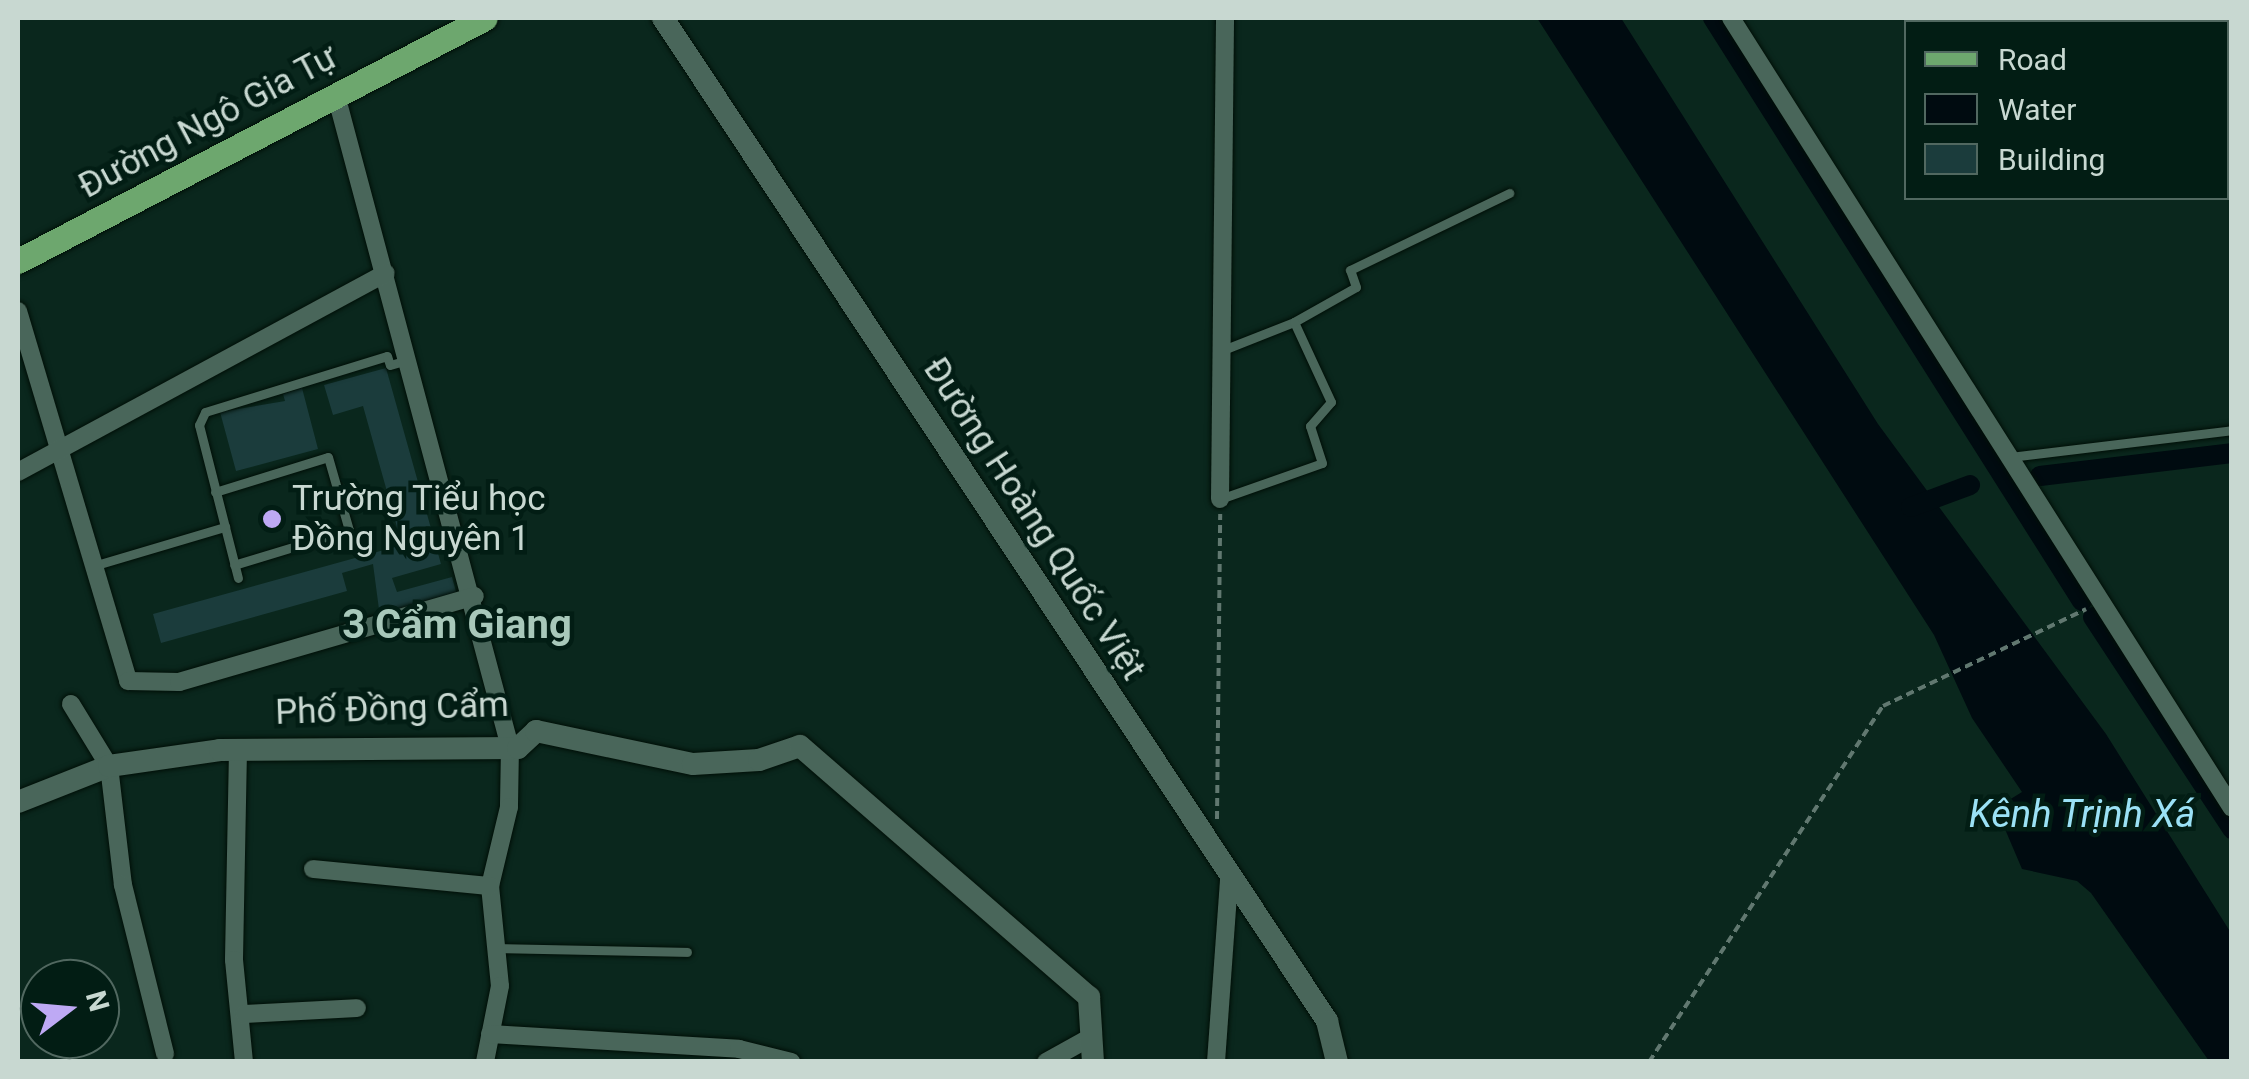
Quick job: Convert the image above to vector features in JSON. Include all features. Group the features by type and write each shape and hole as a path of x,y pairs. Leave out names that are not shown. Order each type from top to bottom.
{"main road":[{"name":"Đường Ngô Gia Tự","path":"18,261 485,18"}],"street":[{"name":"Đường Hoàng Quốc Việt","path":"663,18 1229,880 1327,1021 1337,1062"},
{"path":"1220,500 1225,18"},
{"path":"1732,18 2010,457 2097,604 2232,808"},
{"path":"336,95 475,596 510,747 508,807 490,886 498,948 485,1062"},
{"path":"18,472 386,272"},
{"path":"18,311 121,671 152,687 475,596"},
{"path":"71,704 109,766 123,886 165,1054"},
{"name":"Phố Đồng Cẩm","path":"18,802 109,766 238,750 510,747 536,731 693,764 760,760 800,746 817,752 1088,997 1093,1062"},
{"path":"238,750 234,960 244,1014 244,1062"},
{"path":"313,869 490,886"},
{"path":"1216,1062 1229,880"},
{"path":"244,1014 357,1008"},
{"path":"490,1034 791,1062"},
{"path":"1046,1062 1091,1038"}],"lane":[{"path":"1220,350 1294,322 1356,287 1350,270 1509,193"},
{"path":"1220,500 1322,463 1310,426 1330,402 1294,322"},
{"path":"238,578 199,424 210,406 388,356 390,366 410,359"},
{"path":"2010,457 2232,430"},
{"path":"216,492 328,458 349,530 234,565"},
{"path":"92,567 225,527"},
{"path":"498,948 687,952"}],"path":[{"path":"1205,842 1220,814 1220,500"},
{"path":"1649,1062 1884,706 2097,604"}],"water":[{"name":"Kênh Trịnh Xá","path":"1537,18 1621,18 1878,424 2106,734 2231,933 2231,1061 2209,1061 2091,893 2077,881 2022,869 1996,808 2022,792 1972,718 1934,635"}],"building":[{"path":"386,368 441,564 392,578 397,592 452,577 457,595 380,617 373,564 342,573 347,591 161,643 153,614 402,545 363,406 333,415 324,385"},
{"path":"302,388 318,449 236,471 220,412 285,401 283,394"}],"waterway":[{"path":"1713,18 2082,601"},
{"path":"2040,476 2232,453"},
{"path":"1911,507 1970,485"},
{"path":"2093,617 2232,829"}],"place":[{"name":"Trường Tiểu học Đồng Nguyên 1","path":"272,519"}],"district":[{"name":"3 Cẩm Giang","path":"457,625"}]}
